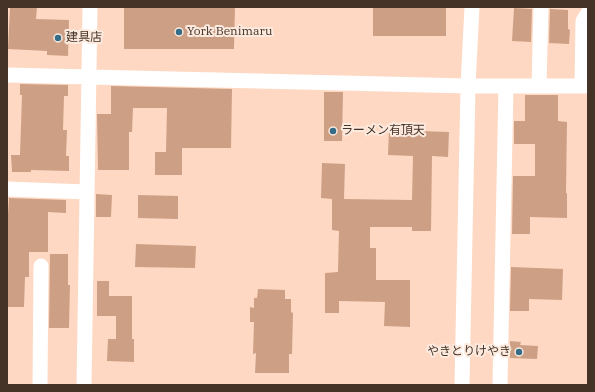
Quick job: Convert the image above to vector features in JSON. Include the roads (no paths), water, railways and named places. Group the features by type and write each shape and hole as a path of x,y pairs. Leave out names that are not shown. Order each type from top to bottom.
{"street":[{"path":"84,385 90,7"},
{"path":"462,385 468,86 472,7"},
{"path":"539,86 541,7"},
{"path":"7,75 468,86 585,86 586,17"},
{"path":"500,384 506,86"},
{"path":"7,189 87,192"},
{"path":"40,385 41,266"}],"place":[{"name":"York Benimaru","path":"179,32"},
{"name":"建具店","path":"58,38"},
{"name":"ラーメン有頂天","path":"333,131"},
{"name":"やきとりけやき","path":"519,352"}]}
